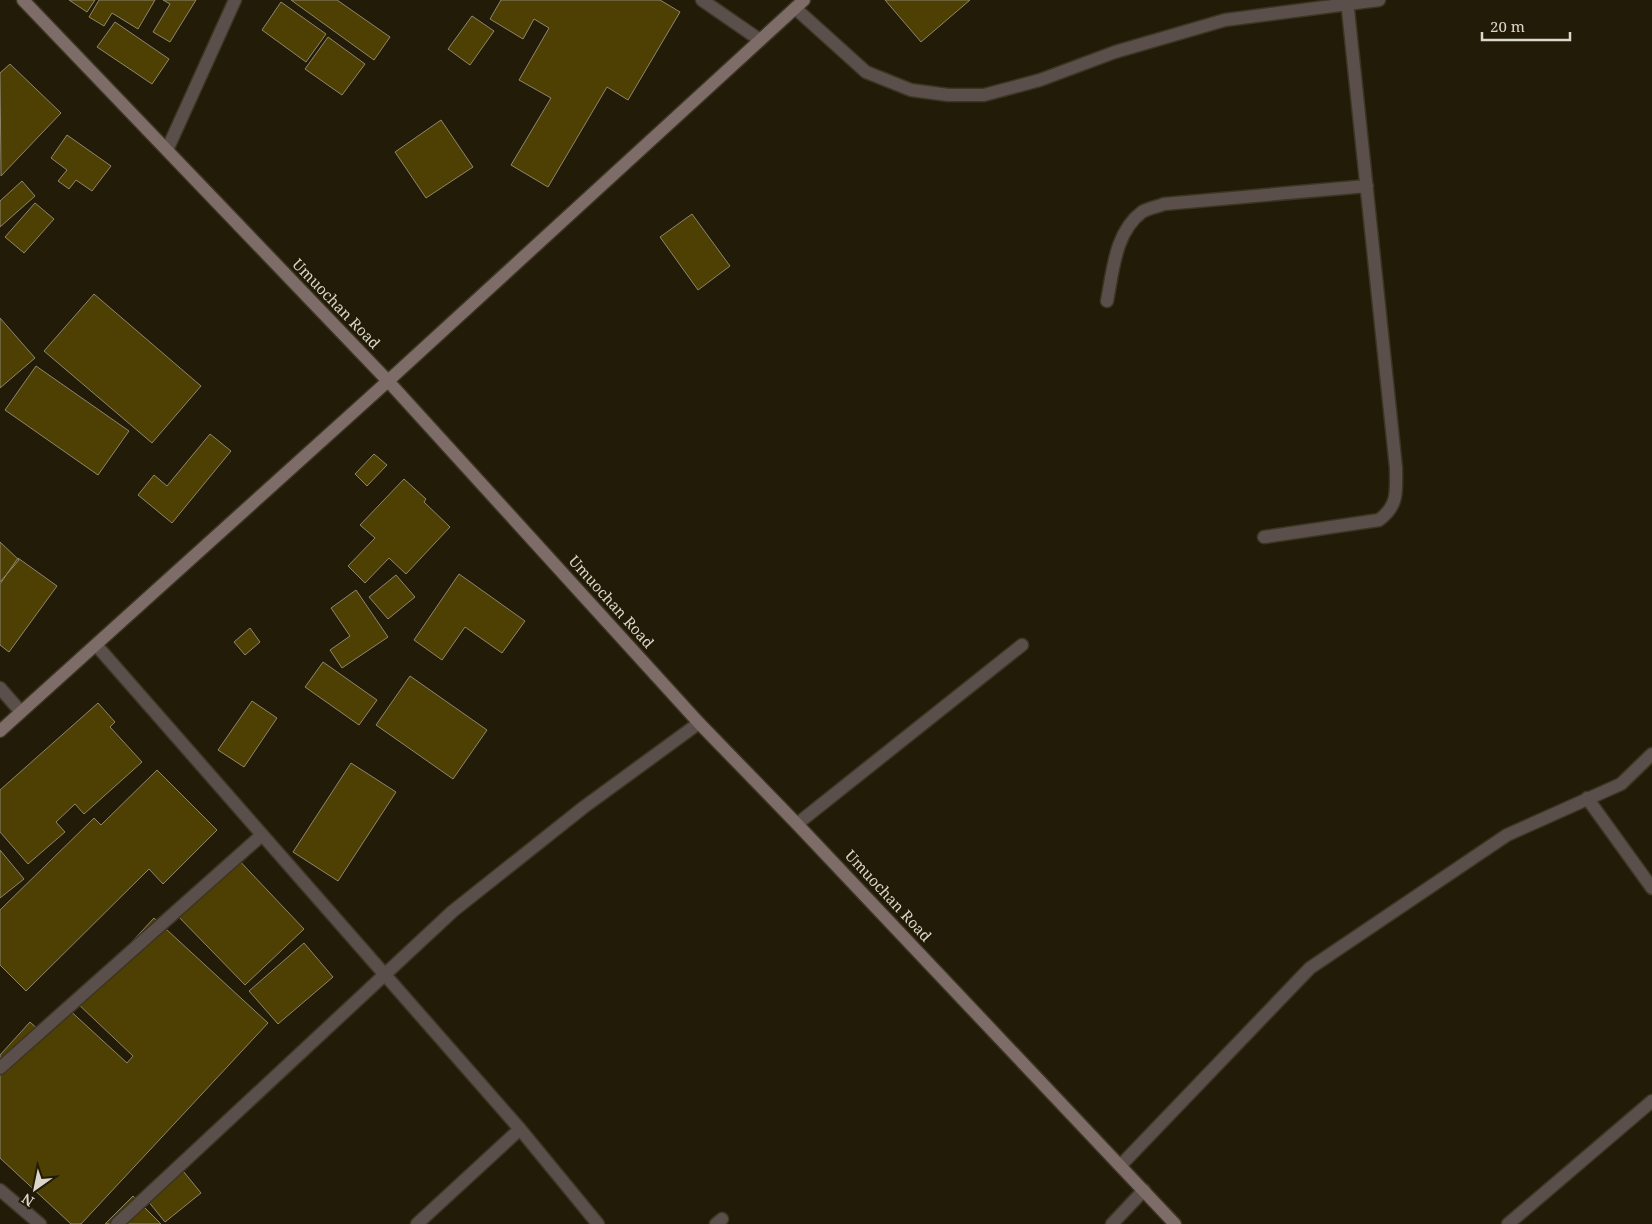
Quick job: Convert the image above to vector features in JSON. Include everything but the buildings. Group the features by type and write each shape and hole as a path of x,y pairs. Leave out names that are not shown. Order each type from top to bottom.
{"street":[{"name":"Umuochan Road","path":"23,0 388,381 699,723 1176,1224"},
{"path":"167,150 235,0"},
{"path":"702,0 760,40"},
{"path":"0,731 97,646 799,4 866,72 911,90 957,95 984,95 1031,82 1115,52 1225,20 1379,0"},
{"path":"1264,537 1379,520 1390,511 1396,496 1396,468 1347,3"},
{"path":"1107,301 1121,239 1131,223 1144,211 1164,204 1367,186"},
{"path":"797,824 1022,645"},
{"path":"97,646 520,1129 598,1224"},
{"path":"0,688 21,712"},
{"path":"117,1224 308,1049 384,973 508,865 699,723"},
{"path":"1121,1165 1310,968 1507,835 1621,784 1652,754"},
{"path":"1588,798 1652,888"},
{"path":"0,1068 262,835"},
{"path":"1508,1224 1652,1101"},
{"path":"417,1224 520,1129"},
{"path":"0,1190 40,1224"},
{"path":"1112,1224 1144,1190"}]}
